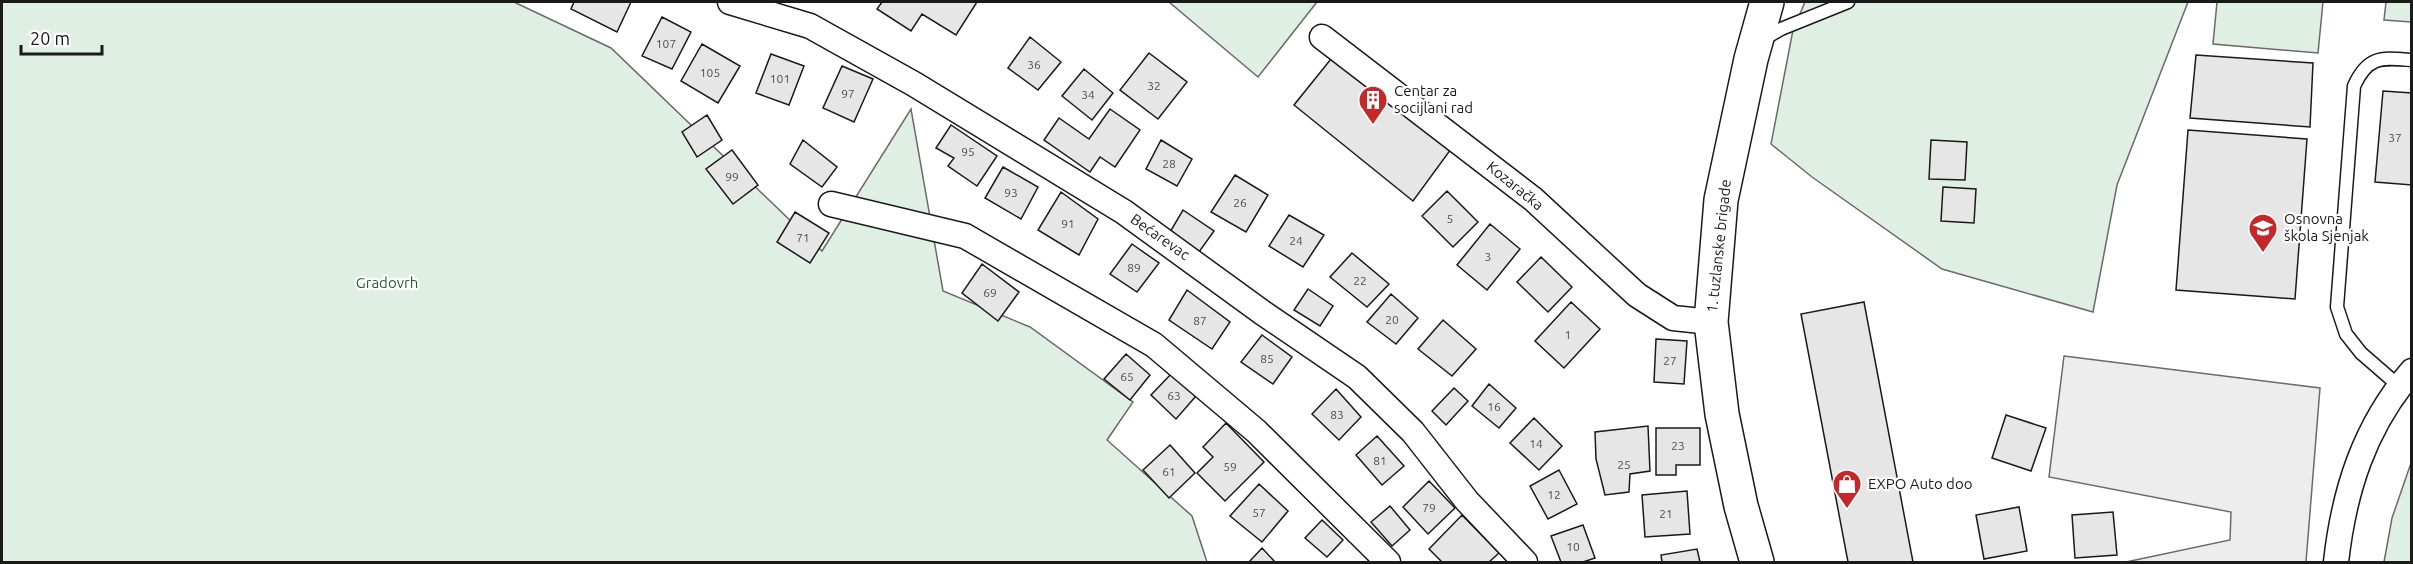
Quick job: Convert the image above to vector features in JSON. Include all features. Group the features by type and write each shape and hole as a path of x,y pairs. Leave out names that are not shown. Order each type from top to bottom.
{"main road":[{"name":"1. tuzlanske brigade","path":"1756,562 1741,506 1722,414 1711,322 1721,200 1767,2"}],"street":[{"name":"Bećarevac","path":"730,2 810,26 944,102 1154,232 1263,313 1357,377 1413,432 1467,501 1525,562"},
{"name":"Kozaračka","path":"1322,37 1533,199 1637,295 1673,318 1711,322"},
{"path":"831,204 965,236 1154,345 1256,431 1388,562"},
{"path":"2336,562 2346,500 2357,464 2374,423 2405,379"}],"lane":[{"path":"1756,43 1781,29 1848,2"},
{"path":"2405,379 2361,353 2346,334 2337,307 2354,86 2362,69 2379,58 2412,60"}],"green space":[{"name":"Gradovrh","path":"2,2 514,2 611,48 822,251 911,109 943,291 1030,327 1133,402 1107,440 1192,516 1207,562 2,562"},
{"path":"1169,2 1317,2 1258,77"},
{"path":"1805,2 2188,2 2117,185 2093,312 1942,269 1812,177 1771,144 1793,30"},
{"path":"2217,2 2323,2 2318,53 2213,44"},
{"path":"2386,2 2411,2 2411,22 2384,20"},
{"path":"2411,463 2411,562 2384,562 2392,518"}],"shaded area":[{"path":"2064,356 2320,388 2306,562 2126,562 2230,540 2231,512 2049,477"}],"building":[{"path":"574,2 631,2 617,32 571,9"},
{"path":"882,2 977,2 956,35 922,14 911,31 877,9"},
{"path":"662,17 691,32 672,69 642,56"},
{"path":"1030,37 1061,62 1038,90 1008,68"},
{"path":"702,44 740,66 718,103 681,81"},
{"path":"1149,53 1187,82 1158,119 1120,90"},
{"path":"771,54 804,66 789,105 756,93"},
{"name":"Centar za socijlani rad","path":"1335,54 1454,145 1413,201 1294,105"},
{"path":"2196,55 2313,63 2310,127 2190,118"},
{"path":"842,66 873,79 854,122 823,108"},
{"path":"1084,69 1113,93 1092,120 1062,96"},
{"path":"2383,91 2412,93 2412,185 2375,182"},
{"path":"1110,109 1140,130 1115,167 1100,157 1090,172 1044,140 1059,118 1089,139"},
{"path":"707,115 722,140 697,157 682,132"},
{"path":"951,125 997,156 977,186 948,166 954,158 936,148"},
{"path":"2188,130 2307,139 2295,299 2176,290"},
{"path":"803,140 837,167 822,187 790,164"},
{"path":"1161,140 1192,159 1177,186 1146,169"},
{"path":"1931,140 1967,142 1965,180 1929,179"},
{"path":"732,150 758,185 733,204 706,169"},
{"path":"1003,167 1038,187 1021,219 985,198"},
{"path":"1235,175 1268,195 1246,232 1211,212"},
{"path":"1943,187 1976,189 1974,223 1941,221"},
{"path":"1447,191 1478,222 1453,247 1422,216"},
{"path":"1061,192 1098,219 1079,255 1038,230"},
{"path":"1183,210 1214,231 1199,252 1170,232"},
{"path":"795,212 829,233 810,263 777,242"},
{"path":"1289,215 1324,235 1303,267 1269,246"},
{"path":"1490,224 1520,249 1487,290 1457,265"},
{"path":"1132,244 1159,263 1137,292 1110,274"},
{"path":"1352,253 1389,284 1367,307 1330,277"},
{"path":"1541,257 1572,287 1548,312 1517,282"},
{"path":"982,264 1019,292 998,321 962,293"},
{"path":"1308,289 1333,306 1320,326 1294,310"},
{"path":"1187,290 1230,322 1212,349 1169,320"},
{"path":"1391,294 1418,318 1396,344 1367,322"},
{"path":"1571,302 1600,329 1564,368 1535,341"},
{"path":"1864,302 1913,562 1848,562 1801,314"},
{"path":"1443,320 1476,349 1452,376 1418,349"},
{"path":"1262,335 1292,357 1273,384 1241,362"},
{"path":"1656,339 1687,341 1684,384 1654,382"},
{"path":"1126,354 1150,375 1130,400 1104,379"},
{"path":"1172,373 1196,396 1176,419 1151,395"},
{"path":"1489,384 1516,408 1499,428 1472,406"},
{"path":"1454,388 1468,401 1446,425 1432,411"},
{"path":"1336,389 1361,417 1339,440 1312,414"},
{"path":"2006,415 2046,428 2031,471 1992,458"},
{"path":"1534,418 1562,446 1539,470 1510,443"},
{"path":"1226,423 1264,462 1225,501 1197,473 1213,457 1203,447"},
{"path":"1648,426 1650,471 1630,474 1629,492 1605,495 1596,459 1595,432"},
{"path":"1656,428 1700,428 1700,465 1676,465 1676,475 1656,475"},
{"path":"1377,436 1404,466 1382,485 1356,455"},
{"path":"1170,445 1195,473 1169,498 1143,470"},
{"path":"1559,470 1577,504 1548,519 1530,486"},
{"path":"1429,481 1455,508 1428,534 1403,507"},
{"path":"1259,484 1288,511 1262,542 1230,516"},
{"path":"1687,491 1690,534 1645,537 1642,495"},
{"path":"1390,506 1410,530 1392,546 1371,522"},
{"path":"2019,507 2027,551 1984,559 1976,515"},
{"path":"2113,512 2117,555 2075,558 2072,515"},
{"path":"1462,515 1499,553 1489,562 1442,562 1429,549"},
{"path":"1322,520 1343,540 1327,557 1305,538"},
{"path":"1583,525 1595,558 1583,562 1561,562 1551,536"},
{"path":"1262,548 1275,562 1249,562"},
{"path":"1697,549 1700,562 1662,562 1661,555"}],"place":[{"name":"Centar za socijlani rad","path":"1373,126"},
{"name":"Osnovna škola Sjenjak","path":"2263,254"},
{"name":"EXPO Auto doo","path":"1847,510"}]}
